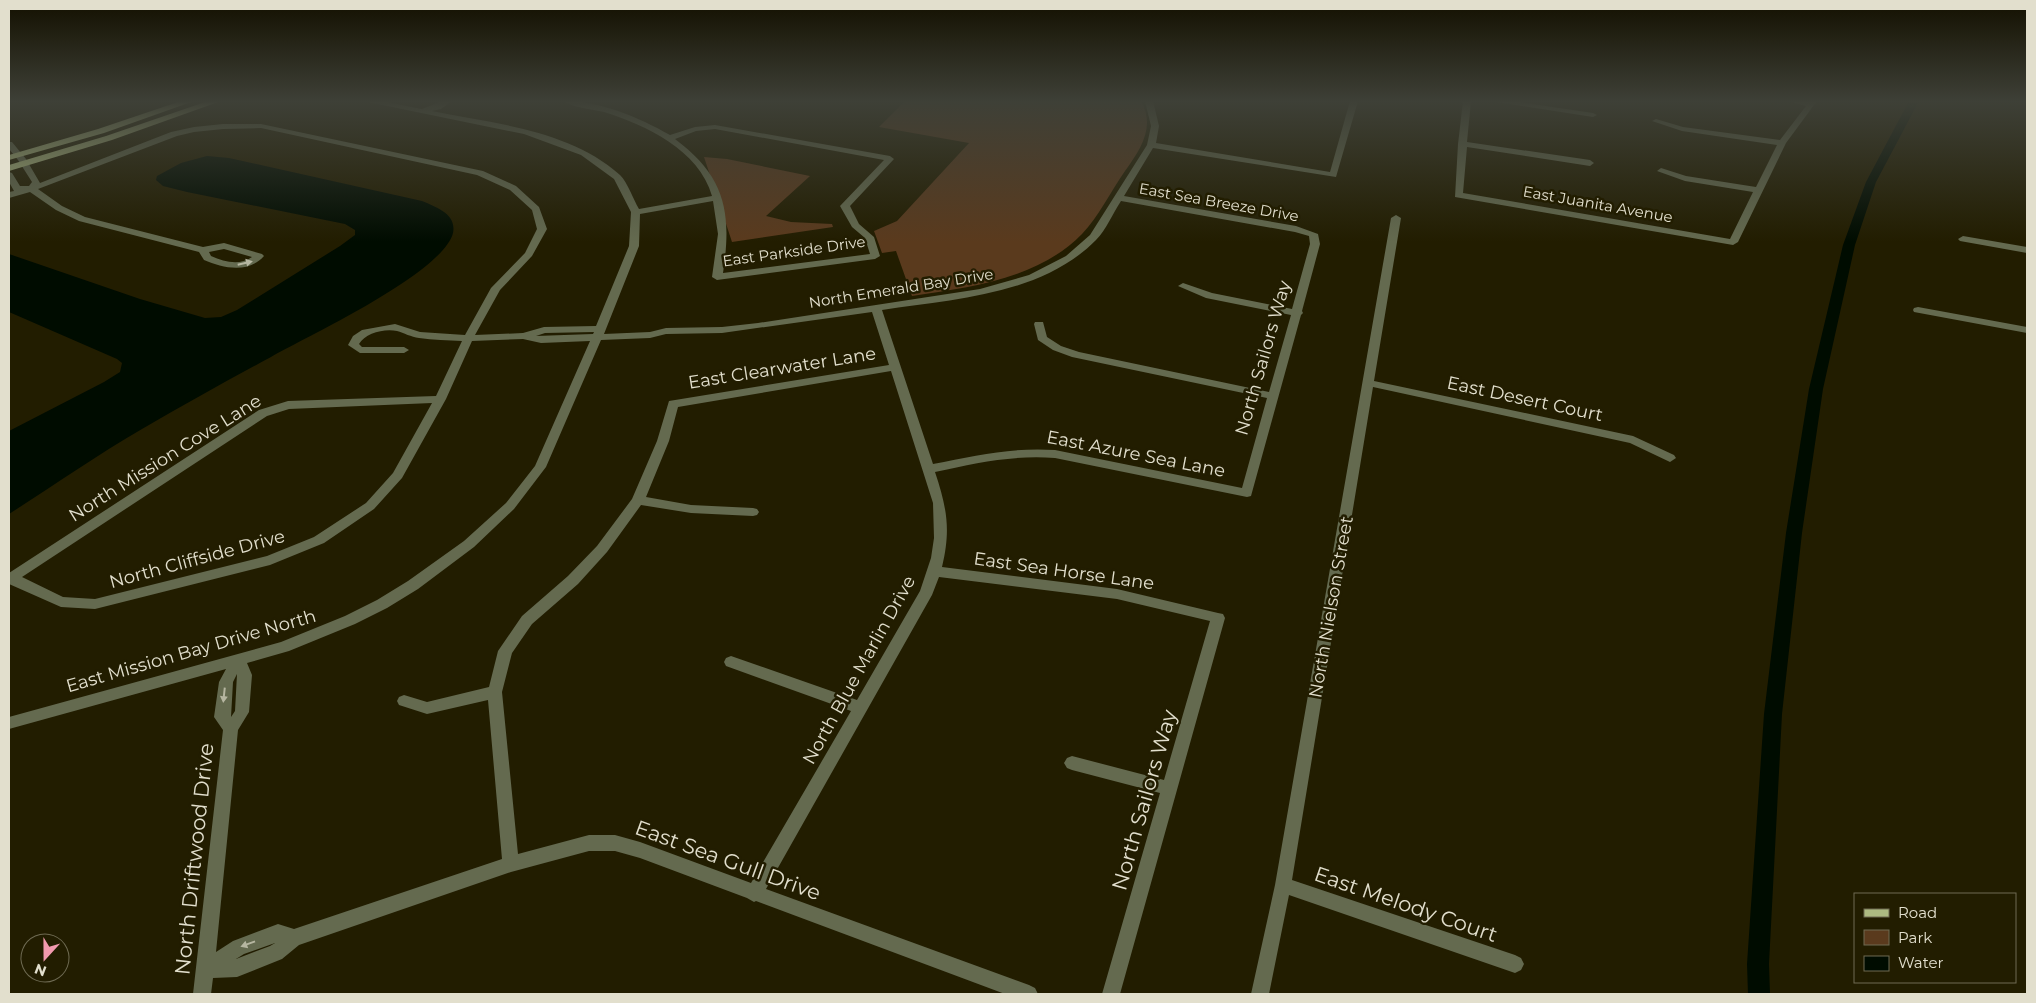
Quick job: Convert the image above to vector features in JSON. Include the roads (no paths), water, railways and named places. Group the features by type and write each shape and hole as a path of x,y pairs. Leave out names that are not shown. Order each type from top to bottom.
{"main road":[{"path":"13,157 44,148"},
{"path":"9,168 76,148"}],"street":[{"name":"North Cliffside Drive","path":"9,195 32,189 98,165 137,148"},
{"name":"North Cliffside Drive","path":"10,579 61,602 95,604 270,560 319,540 370,506 398,475 440,399 468,338 496,288 530,254 542,229 536,209 513,188 480,173 363,148"},
{"path":"570,148 584,153 618,178 636,212 718,198 710,179 694,157 682,148"},
{"name":"East Parkside Drive","path":"718,198 722,220 721,250 717,277 875,256 869,237 855,225 845,206 890,159 829,148"},
{"name":"North Emerald Bay Drive","path":"404,350 360,350 353,345 357,338 366,332 395,327 420,336 468,338 523,336 541,340 598,333 650,335 666,331 749,327 981,292 1032,277 1069,258 1094,237 1120,198 1149,148"},
{"path":"1168,148 1333,175 1341,148"},
{"name":"East Juanita Avenue","path":"1462,148 1458,195 1733,242 1757,190"},
{"path":"1488,148 1590,163"},
{"path":"1662,171 1684,178 1757,190 1779,148"},
{"path":"13,157 23,164 36,182 32,189"},
{"path":"9,175 17,189 32,189 60,208 82,219 203,250 224,246 259,256 254,261 233,265 207,258 203,250"},
{"name":"East Sea Breeze Drive","path":"1120,198 1296,229 1313,234"},
{"name":"East Mission Bay Drive North","path":"9,723 238,660 321,633 382,604 440,567 476,538 510,506 540,467 634,246 636,212"},
{"name":"North Nielson Street","path":"1260,994 1283,886 1396,218"},
{"name":"North Sailors Way","path":"1247,493 1298,313 1315,244 1313,234"},
{"path":"1964,239 2027,250"},
{"path":"1183,286 1210,296 1298,313"},
{"name":"North Blue Marlin Drive","path":"754,894 862,708 927,591 934,571 942,528 939,503 930,469 876,308"},
{"path":"1918,310 2027,330"},
{"path":"1039,324 1042,338 1057,348 1076,355 1273,396"},
{"name":"East Clearwater Lane","path":"638,500 663,441 673,404 896,367"},
{"name":"East Desert Court","path":"1369,382 1633,440 1670,458"},
{"name":"North Mission Cove Lane","path":"10,579 263,413 288,406 440,399"},
{"name":"East Azure Sea Lane","path":"930,469 1003,454 1028,452 1055,454 1247,493"},
{"path":"511,864 495,692 505,651 527,620 573,580 602,549 638,500 691,509 753,512"},
{"name":"East Sea Horse Lane","path":"934,571 1118,594 1218,618"},
{"name":"North Sailors Way","path":"1110,994 1218,618"},
{"name":"North Driftwood Drive","path":"202,994 231,729 242,712 245,675 238,660"},
{"path":"730,662 862,708"},
{"path":"404,701 427,708 495,692"},
{"path":"1072,763 1169,788"},
{"name":"East Sea Gull Drive","path":"204,969 237,968 276,953 294,938 511,864 589,843 615,843 640,850 754,894 1030,994"},
{"name":"East Melody Court","path":"1283,886 1515,964"}],"water":[{"path":"207,156 229,158 422,201 449,216 452,221 453,233 444,249 426,266 401,284 342,319 142,429 9,514 9,431 104,382 120,372 122,363 117,359 9,312 9,254 140,299 205,318 221,317 237,310 355,235 355,230 345,224 187,192 163,186 156,180 157,176 181,163"}],"waterway":[{"path":"1759,994 1758,964 1773,714 1794,533 1816,389 1849,245 1871,182 1889,148"}]}
